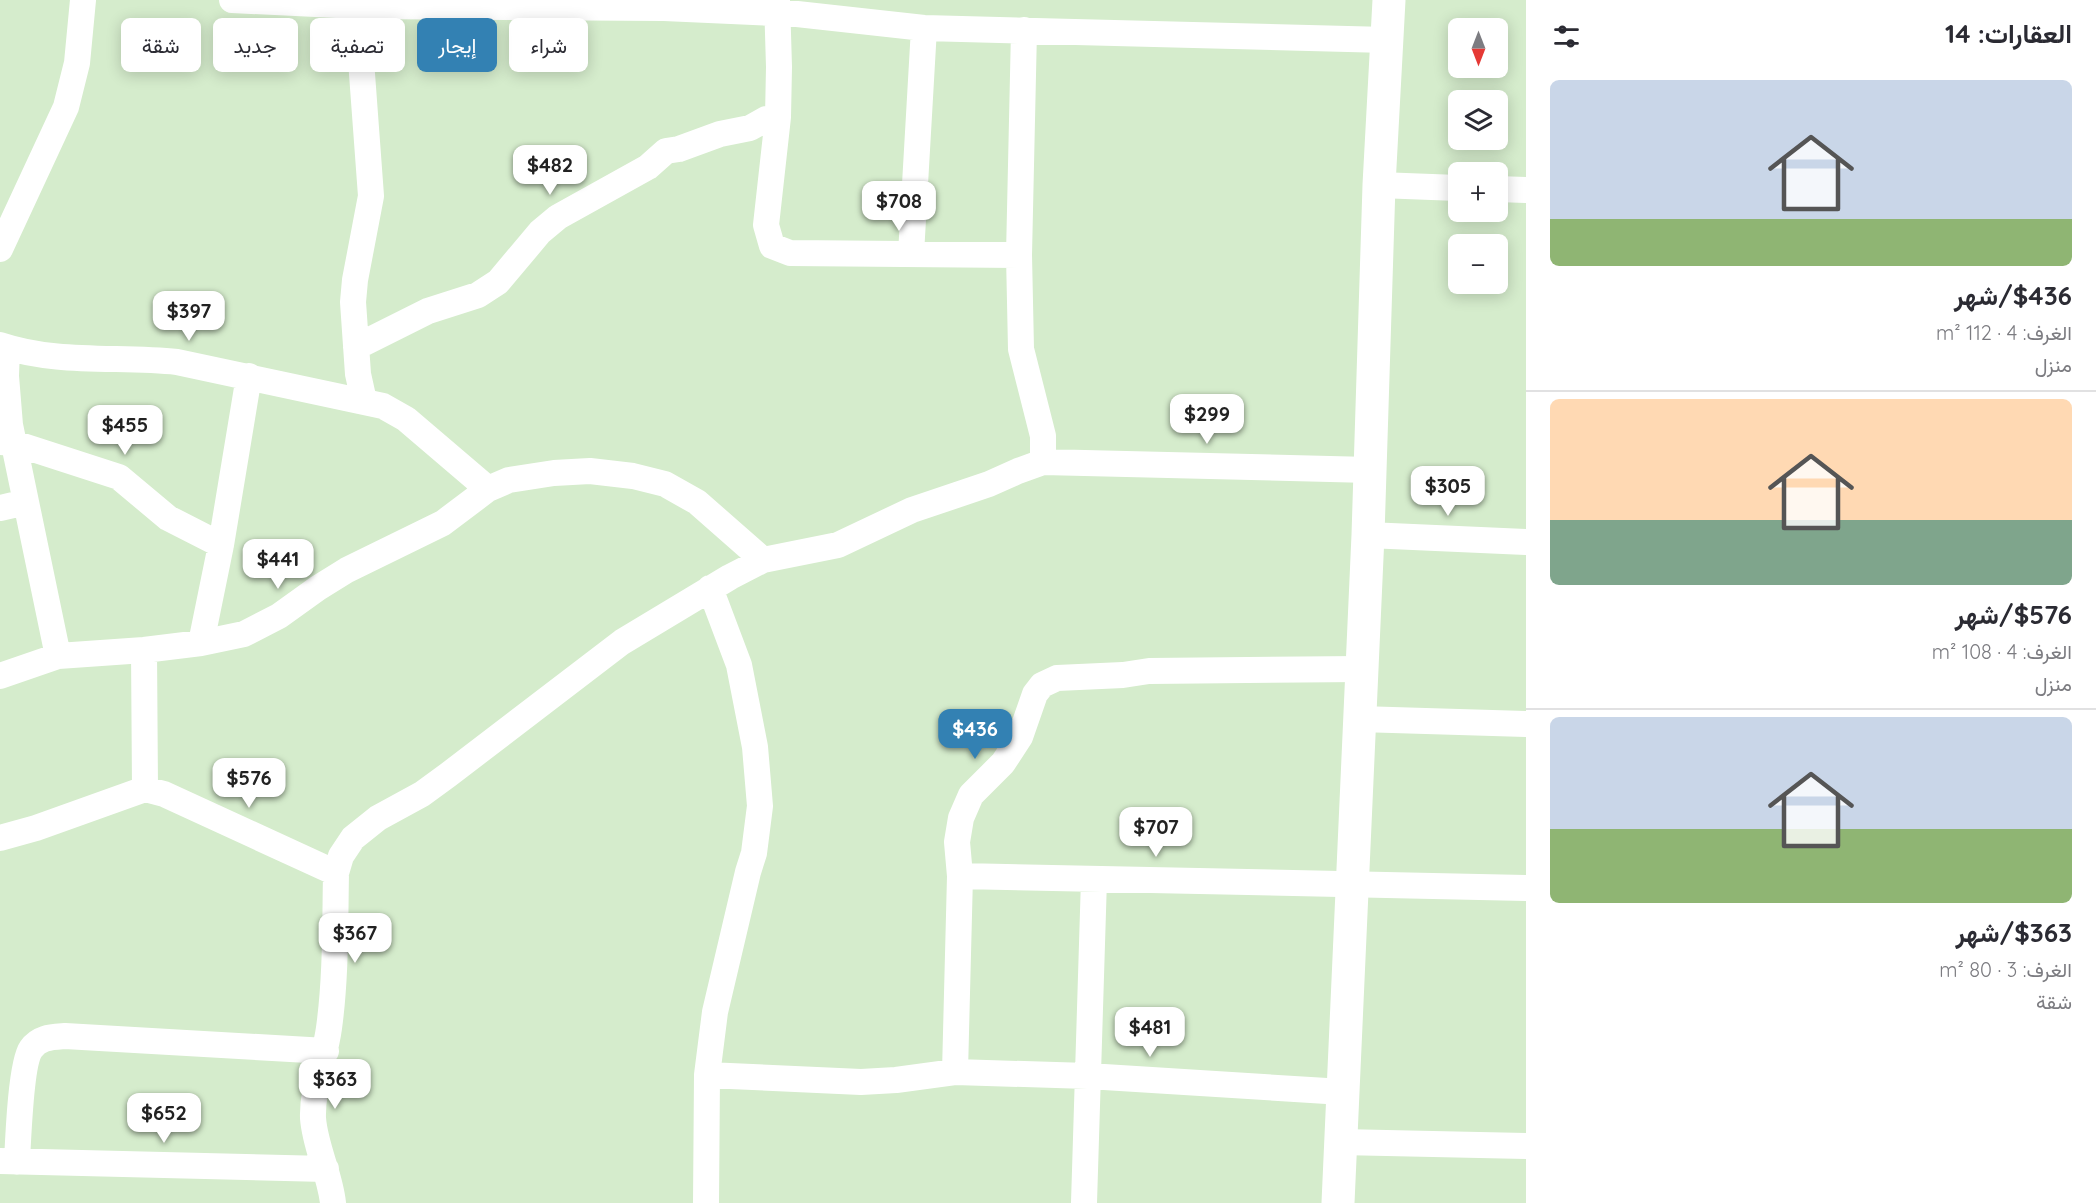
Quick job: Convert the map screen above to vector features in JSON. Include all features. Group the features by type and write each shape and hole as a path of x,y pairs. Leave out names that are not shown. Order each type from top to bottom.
{"main road":[{"path":"1338,1203 1368,535 1379,185 1389,0"}],"street":[{"path":"0,249 66,106 77,63 82,0"},
{"path":"232,0 357,6 664,8 777,6 924,28 1387,39"},
{"path":"357,6 371,196 355,280 354,302 358,374 364,401"},
{"path":"777,6 778,117 766,225 772,246 790,253 1019,255"},
{"path":"911,254 924,28"},
{"path":"1024,30 1019,255 1021,349 1043,436 1043,462"},
{"path":"356,346 428,311 478,295 498,282 540,232 558,217 648,167 666,151 679,149 720,134 750,128 766,119 778,117"},
{"path":"1379,185 1448,188"},
{"path":"1508,189 1526,190"},
{"path":"58,656 26,502 7,442 4,347 53,356 143,358 177,362 383,406 406,419 488,489"},
{"path":"201,643 221,545 249,376"},
{"path":"7,442 119,477 168,518 221,545"},
{"path":"333,1203 313,1118 318,1079 326,1051 333,988 336,873 341,856 353,838 378,818 422,794 622,642 710,588 764,560 838,545 912,510 989,484 1043,462 1370,470"},
{"path":"0,676 58,656 144,650 201,643 244,634 279,616 348,570 443,523 488,489 509,480 554,473 590,471 633,476 665,484 697,502 764,560"},
{"path":"0,508 26,502"},
{"path":"1368,535 1526,542"},
{"path":"706,1203 707,1075 715,1012 754,853 760,806 755,747 739,665 710,588"},
{"path":"144,650 145,789"},
{"path":"955,1072 960,876 957,842 961,818 971,795 1003,763 1020,737 1035,694 1042,685 1057,678 1123,675 1149,671 1361,669"},
{"path":"1359,719 1526,724"},
{"path":"0,838 36,828 145,789 164,794 336,873"},
{"path":"960,876 1526,888"},
{"path":"1084,1203 1094,879"},
{"path":"326,1051 65,1036 44,1038 30,1049 8,1162 326,1169"},
{"path":"707,1075 861,1082 955,1072 1088,1076 1342,1092"},
{"path":"1340,1142 1526,1146"}]}
